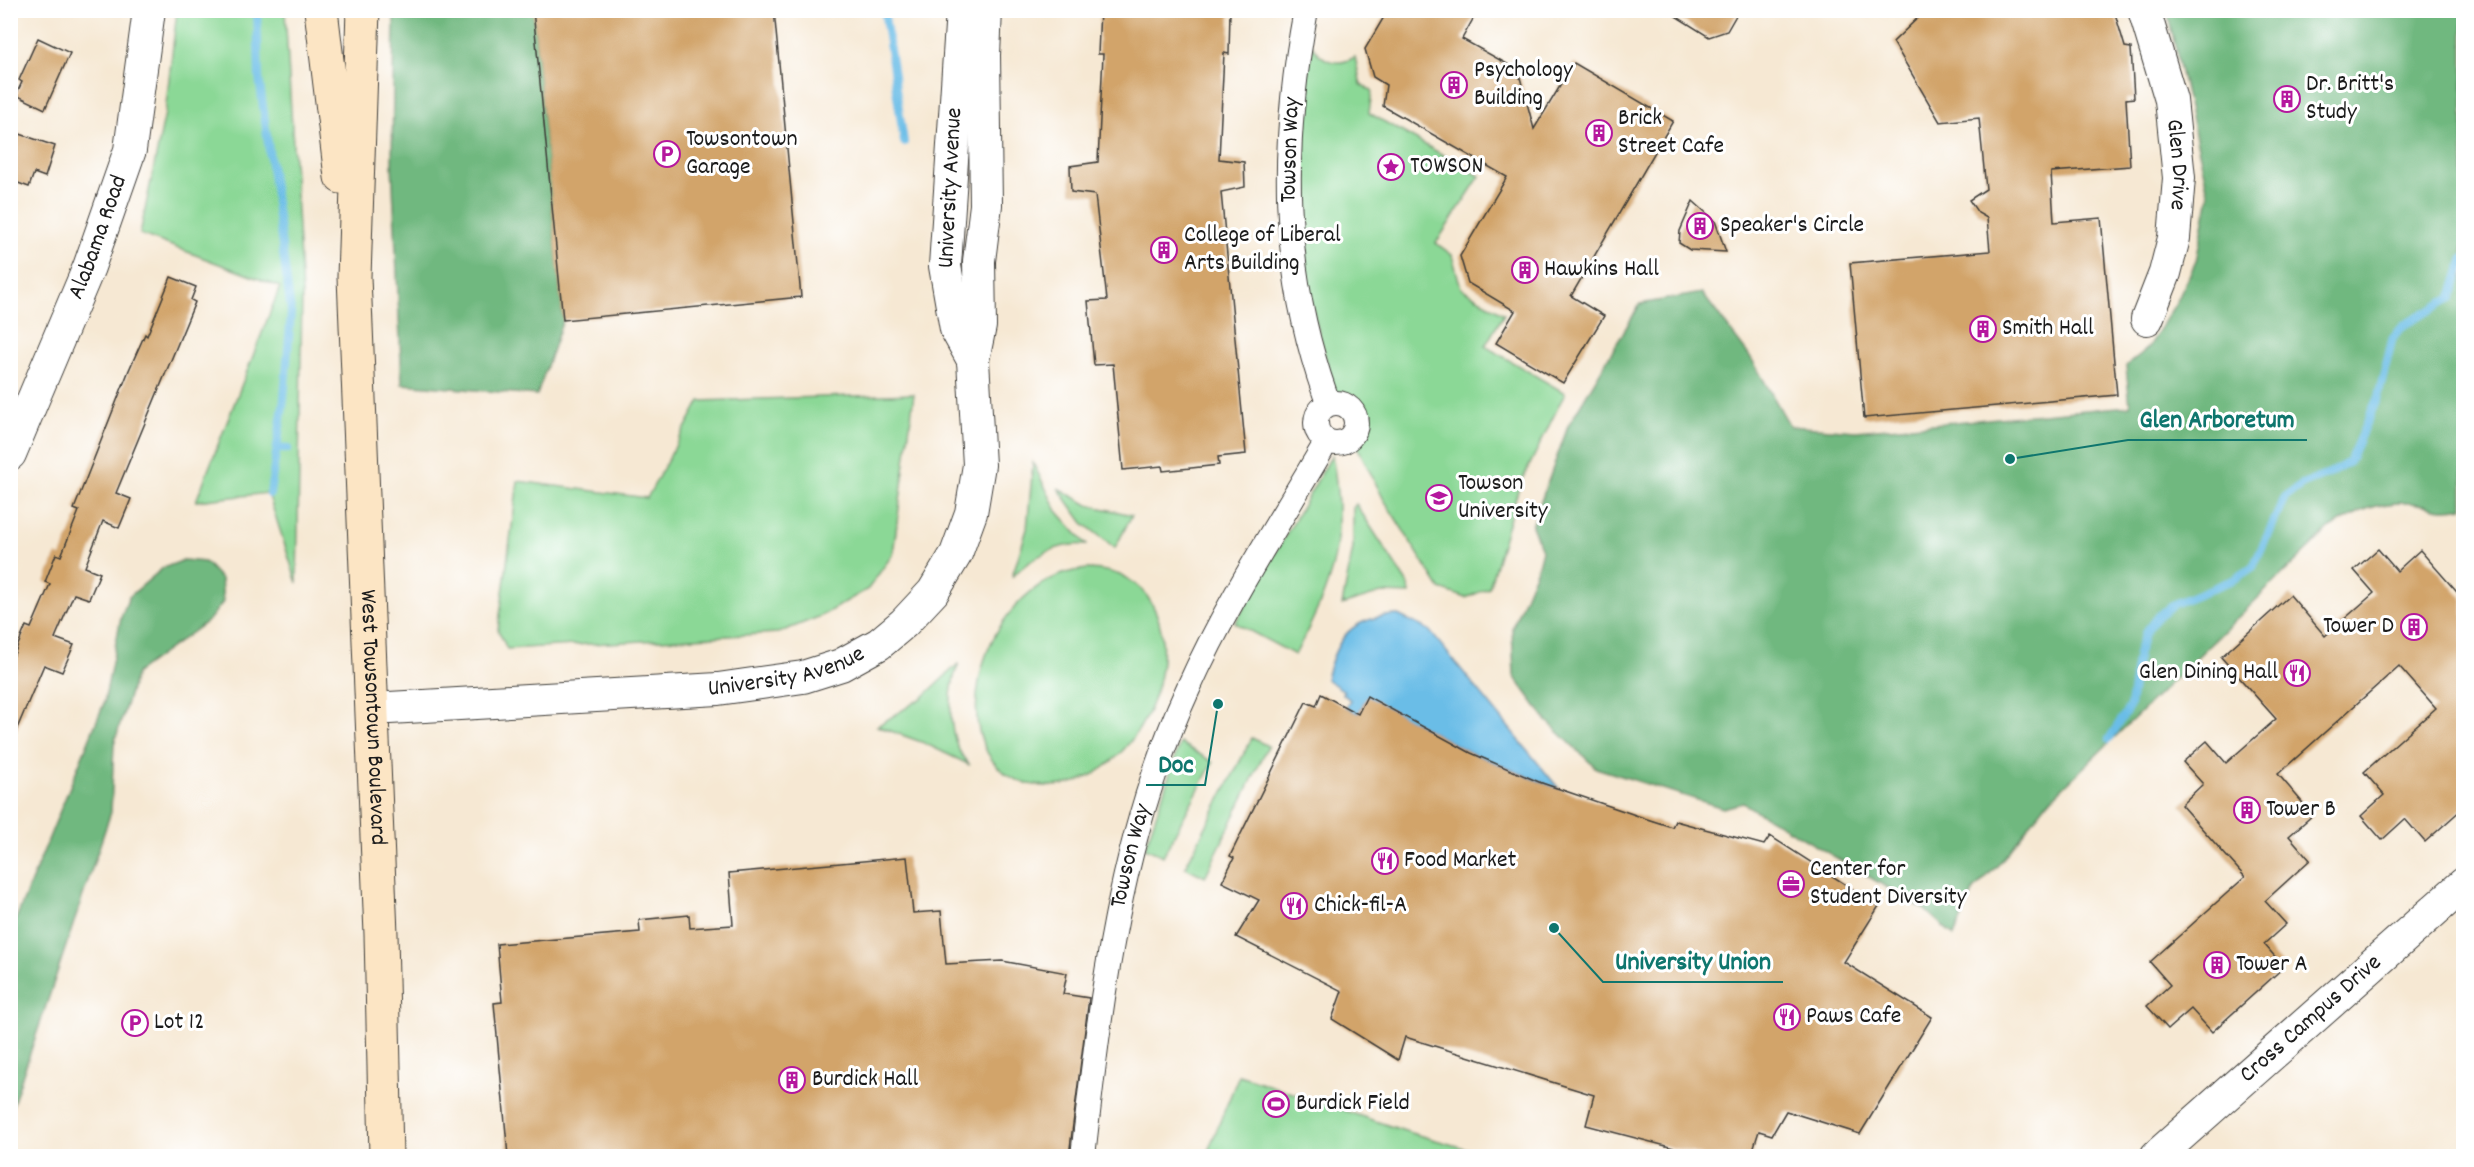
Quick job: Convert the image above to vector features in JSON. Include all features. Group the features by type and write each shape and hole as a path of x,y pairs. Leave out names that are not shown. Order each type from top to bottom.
{"main road":[{"name":"West Towsontown Boulevard","path":"321,10 354,277"},
{"name":"West Towsontown Boulevard","path":"363,10 354,277 386,1075 386,1156"}],"street":[{"name":"Alabama Road","path":"10,454 89,267 130,150 148,10"},
{"name":"University Avenue","path":"962,10 945,266 956,329 973,360"},
{"name":"University Avenue","path":"372,709 764,685 803,677 841,664 879,644 904,623 933,592 956,554 970,513 979,465 973,360 980,326 979,261 986,205 984,55 986,10"},
{"name":"Towson Way","path":"1306,10 1291,103 1287,163 1288,211 1301,306 1333,399"},
{"name":"Glen Drive","path":"2144,10 2171,100 2179,178 2174,238 2165,273 2147,319"},
{"name":"Towson Way","path":"1083,1156 1103,983 1128,860 1152,777 1188,688 1233,601 1322,451"},
{"name":"Cross Campus Drive","path":"2157,1156 2463,884"}],"green space":[{"path":"177,11 285,11 302,294 297,583 268,493 196,501 280,287 140,234 165,113"},
{"path":"394,11 533,11 563,320 537,395 402,384 392,164"},
{"path":"2167,11 2463,11 2463,507 2440,509 2408,503 2385,504 2358,513 2329,529 2046,804 1998,865 1974,890 1954,936 1924,909 1743,803 1723,808 1596,768 1546,720 1514,676 1512,628 1538,566 1542,550 1532,526 1568,426 1640,304 1702,293 1751,358 1790,426 1856,431 2130,406 2126,366 2149,347 2177,301 2196,261 2209,196"},
{"path":"1312,45 1316,51 1331,61 1343,62 1355,57 1361,85 1372,91 1369,113 1480,176 1436,243 1452,255 1461,288 1504,314 1485,346 1565,393 1519,487 1489,588 1466,598 1440,589 1384,500 1357,446 1366,429 1364,412 1353,399 1335,392 1311,304 1300,222 1300,116"},
{"path":"914,394 893,554 868,589 821,616 778,633 507,649 498,630 518,481 647,498 700,401"},
{"path":"1332,455 1337,485 1338,512 1338,536 1334,559 1319,604 1295,655 1235,623"},
{"path":"1033,463 1057,511 1087,545 1077,544 1046,552 1028,563 1012,577 1027,529"},
{"path":"1058,488 1088,505 1132,515 1115,548 1083,523"},
{"path":"1356,504 1409,586 1410,594 1381,593 1342,605 1353,548 1353,508"},
{"path":"184,560 205,562 221,579 223,602 209,620 136,673 114,744 111,812 11,1110 11,931 104,703 121,617 129,597 163,568"},
{"path":"1088,569 1128,579 1152,604 1162,639 1159,679 1145,719 1120,753 1088,777 1048,786 1011,777 987,753 977,719 979,680 992,641 1015,607 1048,581"},
{"path":"959,663 952,687 951,716 956,744 970,765 924,743 877,726 922,698"},
{"path":"1252,738 1268,746 1205,877 1185,867"},
{"path":"1180,743 1213,762 1163,856 1145,848"},
{"name":"Burdick Field","path":"1239,1075 1411,1133 1492,1156 1206,1156"}],"water":[{"path":"1398,615 1429,630 1560,790 1471,753 1367,697 1358,714 1346,708 1350,700 1343,694 1344,691 1326,679 1341,640 1357,625 1368,620"}],"building":[{"name":"Towsontown Garage","path":"533,10 774,10 801,297 563,320"},
{"name":"College of Liberal Arts Building","path":"1100,10 1230,11 1229,54 1224,53 1219,159 1244,162 1245,187 1221,192 1246,454 1218,457 1219,465 1163,471 1162,466 1123,470 1113,364 1094,365 1088,301 1107,300 1095,195 1071,192 1070,166 1098,162 1103,54 1098,54"},
{"path":"1388,10 1478,10 1462,39 1518,70 1534,129 1574,63 1673,121 1571,296 1604,316 1563,383 1496,343 1515,311 1468,283 1460,256 1507,177 1383,106 1386,85 1373,77 1365,49"},
{"path":"1666,10 1739,10 1727,31 1709,37"},
{"path":"1926,10 2114,10 2125,47 2131,48 2134,98 2126,99 2130,166 2051,172 2054,222 2101,218 2117,395 1864,418 1850,263 1990,251 1987,218 1978,213 1969,200 1986,189 1979,118 1940,122 1893,42"},
{"path":"38,38 70,53 45,109 16,95 22,82 19,80"},
{"path":"17,133 55,146 45,177 34,173 29,187 10,180 10,151"},
{"name":"Speaker's Circle","path":"1693,201 1715,221 1726,252 1690,250 1679,243 1680,231"},
{"path":"171,277 196,287 191,300 195,302 116,493 131,499 119,528 103,521 85,567 100,573 89,599 74,594 55,638 74,645 62,672 44,665 10,745 10,664 26,626 31,628 50,584 45,582 56,554 61,556 79,511 74,509 129,370 145,334 147,336"},
{"path":"2378,549 2397,571 2420,550 2463,599 2463,808 2425,842 2405,819 2382,840 2361,816 2384,795 2364,772 2436,708 2399,666 2278,774 2313,815 2289,836 2310,860 2265,901 2286,924 2264,944 2284,967 2212,1032 2191,1009 2168,1029 2147,1006 2170,985 2150,962 2245,877 2181,805 2203,784 2183,762 2207,741 2226,763 2276,719 2221,657 2290,595 2325,636 2374,593 2354,570"},
{"path":"1321,694 1358,714 1367,696 1471,753 1539,782 1672,827 1675,821 1764,845 1770,836 1879,906 1844,962 1932,1017 1860,1134 1786,1111 1772,1135 1759,1131 1751,1156 1704,1156 1586,1125 1594,1095 1405,1037 1398,1060 1332,1019 1342,991 1236,937 1259,900 1222,882 1234,858 1230,856 1306,702 1316,706"},
{"name":"Burdick Hall","path":"907,857 913,913 941,911 946,964 1002,961 1067,973 1063,994 1089,998 1069,1156 508,1156 494,1003 502,1002 497,944 640,932 639,920 689,915 690,928 733,925 729,873"}],"waterway":[{"path":"257,10 259,77 291,312 284,399 270,494"},
{"path":"884,10 904,142"},
{"path":"2109,739 2130,706 2138,653 2145,633 2157,617 2174,604 2235,579 2253,567 2285,497 2303,484 2331,473 2349,462 2378,397 2393,337 2404,325 2451,298 2464,258"},
{"path":"277,448 288,449"}],"place":[{"name":"Psychology Building","path":"1454,85"},
{"name":"Dr. Britt's Study","path":"2287,99"},
{"name":"Brick Street Cafe","path":"1599,133"},
{"name":"Towsontown Garage","path":"667,154"},
{"name":"TOWSON","path":"1391,167"},
{"name":"Speaker's Circle","path":"1700,226"},
{"name":"College of Liberal Arts Building","path":"1164,250"},
{"name":"Hawkins Hall","path":"1525,270"},
{"name":"Smith Hall","path":"1983,329"},
{"name":"Glen Arboretum","path":"2010,459"},
{"name":"Towson University","path":"1439,498"},
{"name":"Tower D","path":"2414,627"},
{"name":"Glen Dining Hall","path":"2297,673"},
{"name":"Doc","path":"1218,704"},
{"name":"Tower B","path":"2247,810"},
{"name":"Food Market","path":"1385,861"},
{"name":"Center for Student Diversity","path":"1791,884"},
{"name":"Chick-fil-A","path":"1294,906"},
{"name":"University Union","path":"1554,928"},
{"name":"Tower A","path":"2217,965"},
{"name":"Paws Cafe","path":"1787,1017"},
{"name":"Lot 12","path":"135,1023"},
{"name":"Burdick Hall","path":"792,1080"},
{"name":"Burdick Field","path":"1276,1104"}]}
